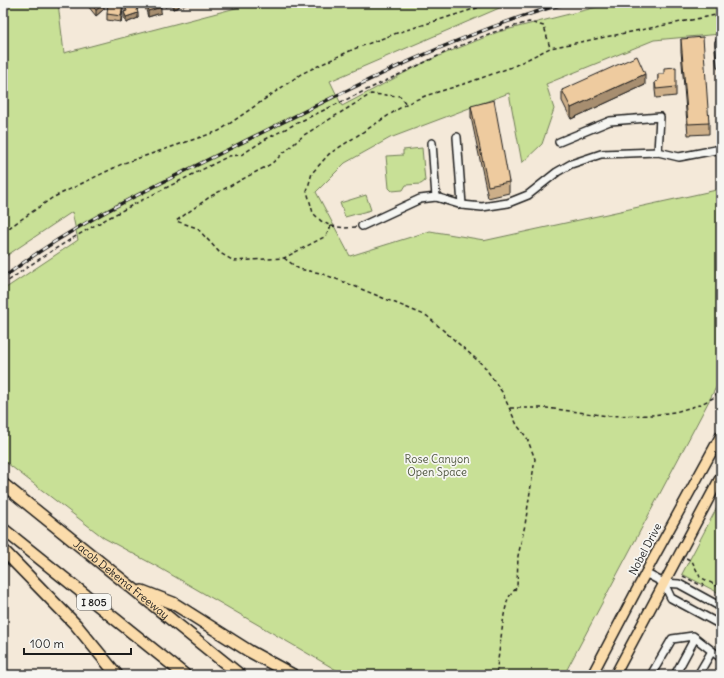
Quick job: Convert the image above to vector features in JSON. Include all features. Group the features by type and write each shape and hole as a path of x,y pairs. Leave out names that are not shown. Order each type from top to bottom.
{"highway":[{"name":"Jacob Dekema Freeway","path":"3,484 240,675"},
{"name":"I 805","path":"3,529 186,675"},
{"path":"3,550 76,625 117,675"},
{"path":"131,587 173,603 249,651 293,675"}],"main road":[{"name":"Nobel Drive","path":"592,675 645,573 721,435"},
{"path":"615,675 721,476"}],"street":[{"path":"719,43 721,65"},
{"path":"559,142 610,121 660,116 658,152"},
{"path":"457,137 462,204"},
{"path":"432,143 436,197"},
{"path":"362,226 420,199 436,197 462,204 482,207 508,203 528,195 557,172 571,164 601,154 658,152 679,157 721,149"},
{"path":"645,573 664,583 679,584 721,607"},
{"path":"664,583 671,598 721,625"},
{"path":"651,675 672,639 693,636 721,658"},
{"path":"675,675 695,638"},
{"path":"698,675 712,651"}],"path":[{"path":"3,232 52,198 124,163 219,131 307,71 354,49 397,33 493,3"},
{"path":"362,226 345,228 331,226 321,221 311,206 307,190 312,173 329,154 406,104 425,96 512,67 550,48 721,14"},
{"path":"3,285 62,245 114,214 229,156 234,157 241,155 266,139 299,122 457,47 491,33 529,22 544,26 550,48"},
{"path":"331,226 326,236 284,258 234,261 220,253 197,228 186,223 176,221 211,196 271,164 304,135 371,94 400,96 406,104"},
{"path":"284,258 299,269 320,273 351,284 427,316 484,366 502,392 518,425 527,438 535,459 525,526 518,556 517,587 508,598 504,615 496,675"},
{"path":"510,408 547,408 609,416 630,414 652,415 675,412 699,405 713,398 721,389"},
{"path":"679,554 692,561 700,577 721,588"},
{"path":"683,576 702,586 705,580"}],"green space":[{"name":"Rose Canyon Open Space","path":"3,3 58,3 64,53 255,3 516,3 504,6 330,81 342,106 429,60 498,32 613,3 721,3 721,34 654,40 546,84 554,109 542,144 522,163 509,93 390,138 345,163 316,192 350,256 430,231 484,240 483,241 721,189 721,378 564,675 345,675 158,567 104,538 3,460 3,290 78,240 72,212 3,258"},
{"path":"422,148 425,181 421,184 406,185 403,190 392,191 389,188 386,156 403,155 403,150"},
{"path":"366,195 371,210 345,217 340,203"},
{"path":"721,500 721,594 682,574"}],"building":[{"path":"89,3 103,3 104,4 96,10"},
{"path":"108,3 123,3 121,16 107,14"},
{"path":"130,3 138,3 135,5 138,13 126,17 124,12 127,11 125,5"},
{"path":"146,3 159,3 161,7 148,11"},
{"path":"703,37 709,123 688,124 681,39"},
{"path":"637,56 645,74 571,108 562,90"},
{"path":"676,67 676,87 656,89 655,82 658,81 658,74 664,74 664,68"},
{"path":"494,100 509,182 488,186 471,106"}],"railway":[{"path":"3,278 59,239 118,205 319,104 440,48 482,31 566,3"}]}
